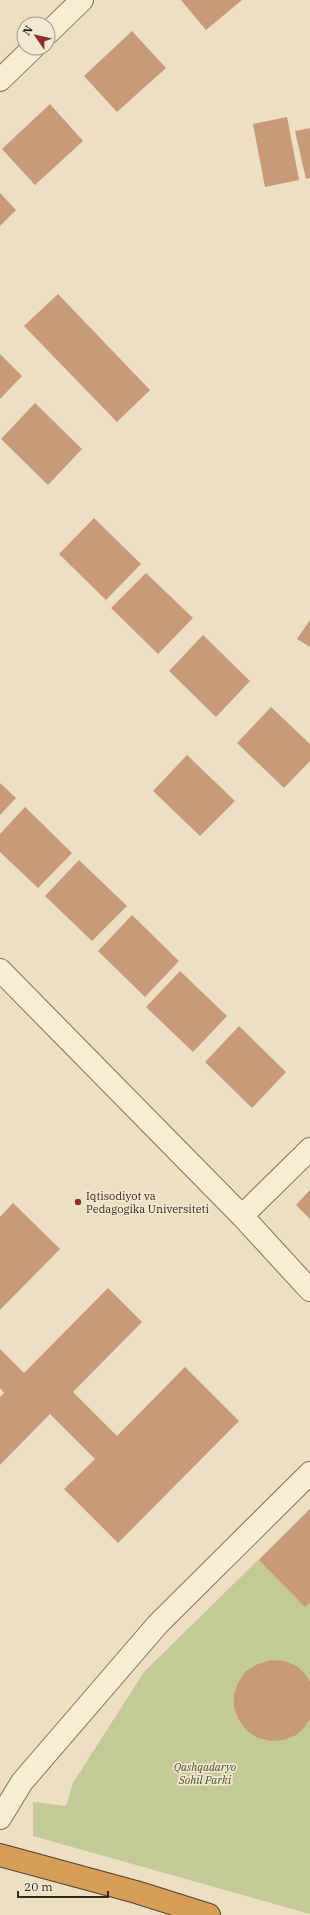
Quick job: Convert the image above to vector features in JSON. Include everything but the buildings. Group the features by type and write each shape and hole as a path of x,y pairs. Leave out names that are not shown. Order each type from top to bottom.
{"highway":[{"path":"0,1855 136,1892 209,1915"}],"street":[{"path":"56,25 82,0"},
{"path":"0,80 24,56"},
{"path":"0,970 242,1216 310,1290"},
{"path":"242,1216 310,1149"},
{"path":"0,1818 22,1782 158,1624 310,1473"}],"green space":[{"name":"Qashqadaryo Sohil Parki","path":"310,1509 310,1914 33,1836 33,1802 66,1806 73,1783 144,1672"}],"place":[{"name":"Iqtisodiyot va Pedagogika Universiteti","path":"78,1202"}]}
